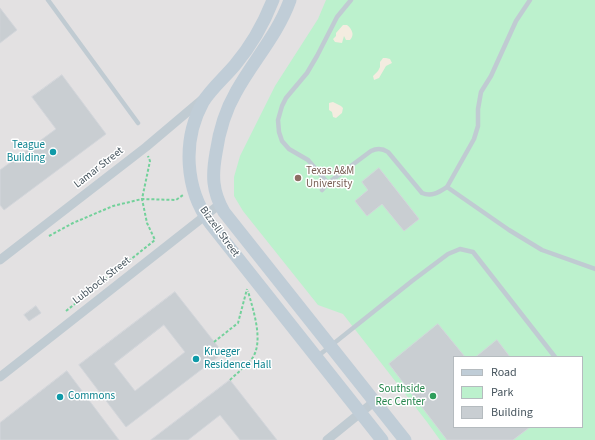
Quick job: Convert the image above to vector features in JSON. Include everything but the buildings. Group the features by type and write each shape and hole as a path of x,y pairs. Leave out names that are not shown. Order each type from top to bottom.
{"street":[{"name":"Bizzell Street","path":"273,0 262,24 245,52 203,103 191,138 189,154 191,182 198,203 205,216 382,440"},
{"name":"Bizzell Street","path":"290,0 283,18 236,92 224,119 218,139 213,170 214,182 220,204 224,212 405,440"},
{"name":"Lamar Street","path":"0,260 146,147 210,93"},
{"name":"Lubbock Street","path":"1,372 220,204"},
{"path":"276,305 289,293"},
{"path":"327,440 375,401"}],"lane":[{"path":"48,0 138,123"},
{"path":"328,183 308,160 289,149 282,141 279,132 278,120 286,98 307,73 337,17 351,0"},
{"path":"322,190 328,183 377,148 384,149 388,152 422,193 428,195 434,194 447,187 474,140 478,126 478,109 481,92 491,76 516,21 530,0"},
{"path":"447,187 509,230 542,250 595,269"},
{"path":"317,357 448,254 460,249 473,252 554,356"}],"path":[{"path":"63,314 155,240 147,223 142,199 150,161 146,147"},
{"path":"47,237 113,206 142,199 176,200 183,195"},
{"path":"230,380 252,359 258,343 255,317 244,284"},
{"path":"214,342 238,323 247,290"}],"shaded area":[{"name":"Texas A&M University","path":"0,0 595,0 595,440 0,440"}],"green space":[{"path":"326,0 595,0 595,440 440,440 343,314 318,305 243,211 234,196 234,177 240,156 275,86 318,19"}],"sand":[{"path":"343,25 347,25 350,28 353,34 352,38 350,40 346,40 344,36 342,43 335,42 333,39"},
{"path":"383,58 390,59 392,63 386,66 379,78 374,80 373,76 380,67 380,62"},
{"path":"333,102 343,108 342,113 336,118 333,117 332,112 329,110 329,103"}],"place":[{"name":"Teague Building","path":"53,152"},
{"name":"Texas A&M University","path":"298,178"},
{"name":"Krueger Residence Hall","path":"196,359"},
{"name":"Southside Rec Center","path":"433,396"},
{"name":"Commons","path":"60,397"}]}
